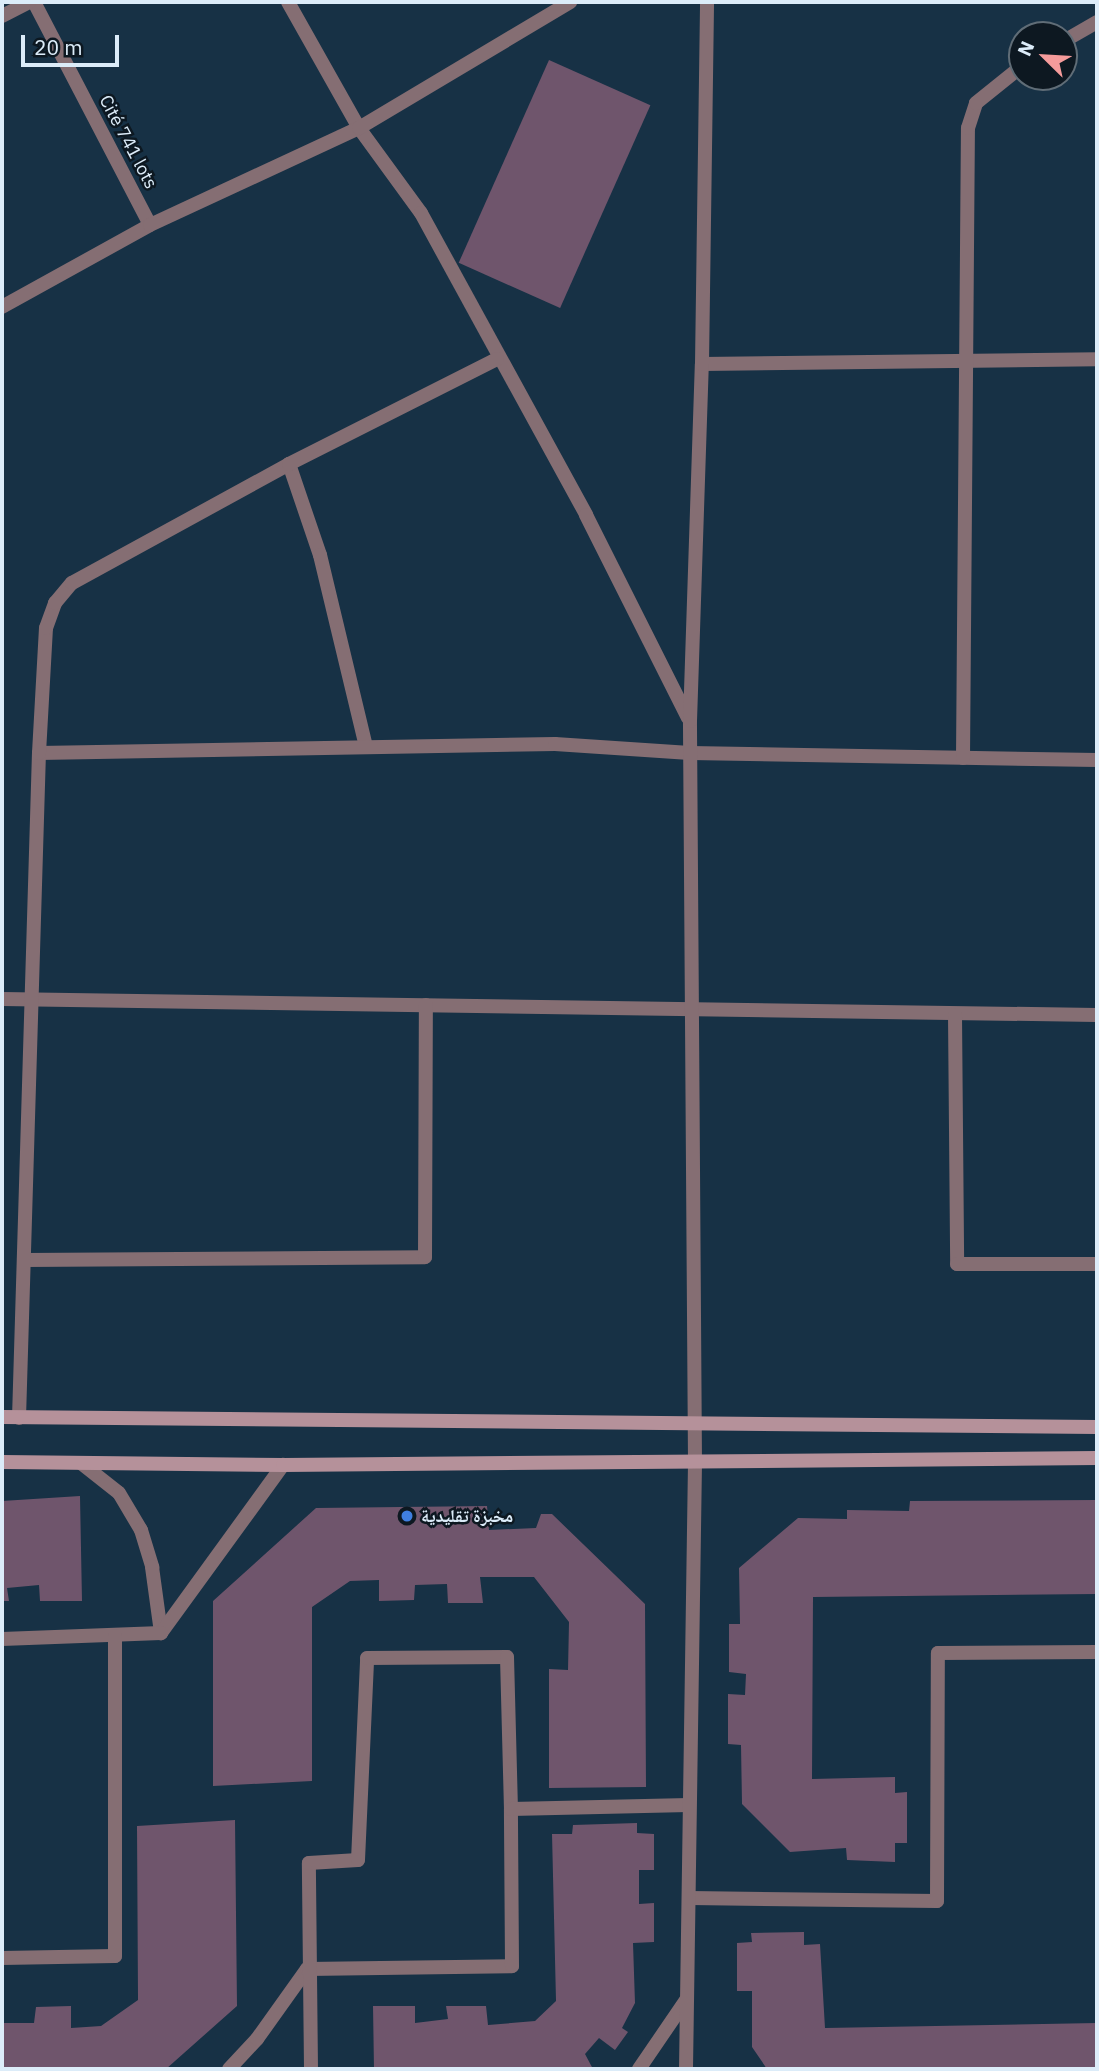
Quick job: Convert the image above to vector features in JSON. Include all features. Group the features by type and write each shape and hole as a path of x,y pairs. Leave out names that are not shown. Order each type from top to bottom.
{"main road":[{"path":"2,1418 1097,1427"},
{"path":"2,1462 283,1465 1097,1458"}],"street":[{"path":"2,16 29,2"},
{"name":"Cité 741 lots","path":"34,2 150,225"},
{"path":"288,2 359,128 421,213 497,359 586,515 690,721"},
{"path":"2,307 150,225 359,128 570,2"},
{"path":"686,2069 695,1462 690,721 702,364 707,2"},
{"path":"1078,33 1097,22"},
{"path":"964,758 964,360 968,128 976,103 1008,77"},
{"path":"19,1418 39,752 46,628 55,603 72,583 289,464 497,359"},
{"path":"702,364 1097,359"},
{"path":"289,464 320,555 366,747"},
{"path":"39,752 555,744 690,753 1097,760"},
{"path":"2,999 1097,1015"},
{"path":"25,1260 425,1257 426,1005"},
{"path":"955,1015 957,1264 1097,1264"},
{"path":"81,1463 119,1493 141,1530 152,1567 161,1633"},
{"path":"161,1633 283,1465"},
{"path":"2,1639 161,1633"},
{"path":"2,1958 115,1956 115,1636"},
{"path":"690,1898 937,1901 938,1653 1097,1652"},
{"path":"307,1969 512,1966 507,1657 367,1658 358,1860 309,1863 307,1969 311,2069"},
{"path":"511,1809 689,1805"},
{"path":"229,2069 257,2039 307,1969"},
{"path":"639,2069 686,2000"}],"building":[{"path":"549,60 650,105 560,308 459,263"},
{"path":"80,1496 82,1601 40,1601 39,1585 7,1588 9,1601 2,1601 2,1501"},
{"path":"1097,1500 1097,1594 813,1597 812,1779 895,1777 895,1793 907,1792 907,1843 895,1843 895,1862 847,1860 846,1848 790,1852 742,1804 741,1745 728,1744 728,1694 745,1695 746,1674 729,1672 729,1624 740,1624 739,1568 798,1518 847,1519 847,1510 909,1511 910,1501"},
{"path":"487,1506 489,1530 536,1528 541,1514 552,1514 645,1604 646,1787 549,1788 549,1669 568,1670 569,1622 534,1577 480,1577 483,1603 448,1603 447,1584 415,1585 414,1600 379,1601 379,1580 350,1581 312,1607 312,1781 213,1786 213,1601 316,1508"},
{"path":"235,1820 237,2006 166,2069 2,2069 2,2023 34,2023 36,2007 71,2006 71,2028 101,2026 138,2000 137,1826"},
{"path":"637,1823 637,1833 654,1834 654,1870 639,1870 639,1904 654,1903 654,1942 633,1943 635,2003 622,2028 628,2032 615,2050 599,2038 585,2054 593,2069 374,2069 373,2006 415,2006 415,2023 448,2019 446,2006 486,2006 488,2025 535,2021 556,2001 552,1834 572,1834 573,1825"},
{"path":"804,1932 804,1945 820,1944 825,2028 1097,2023 1097,2069 767,2069 752,2047 752,1991 737,1991 737,1943 752,1942 751,1933"}],"place":[{"name":"مخبزة تقليدية","path":"407,1516"}]}
